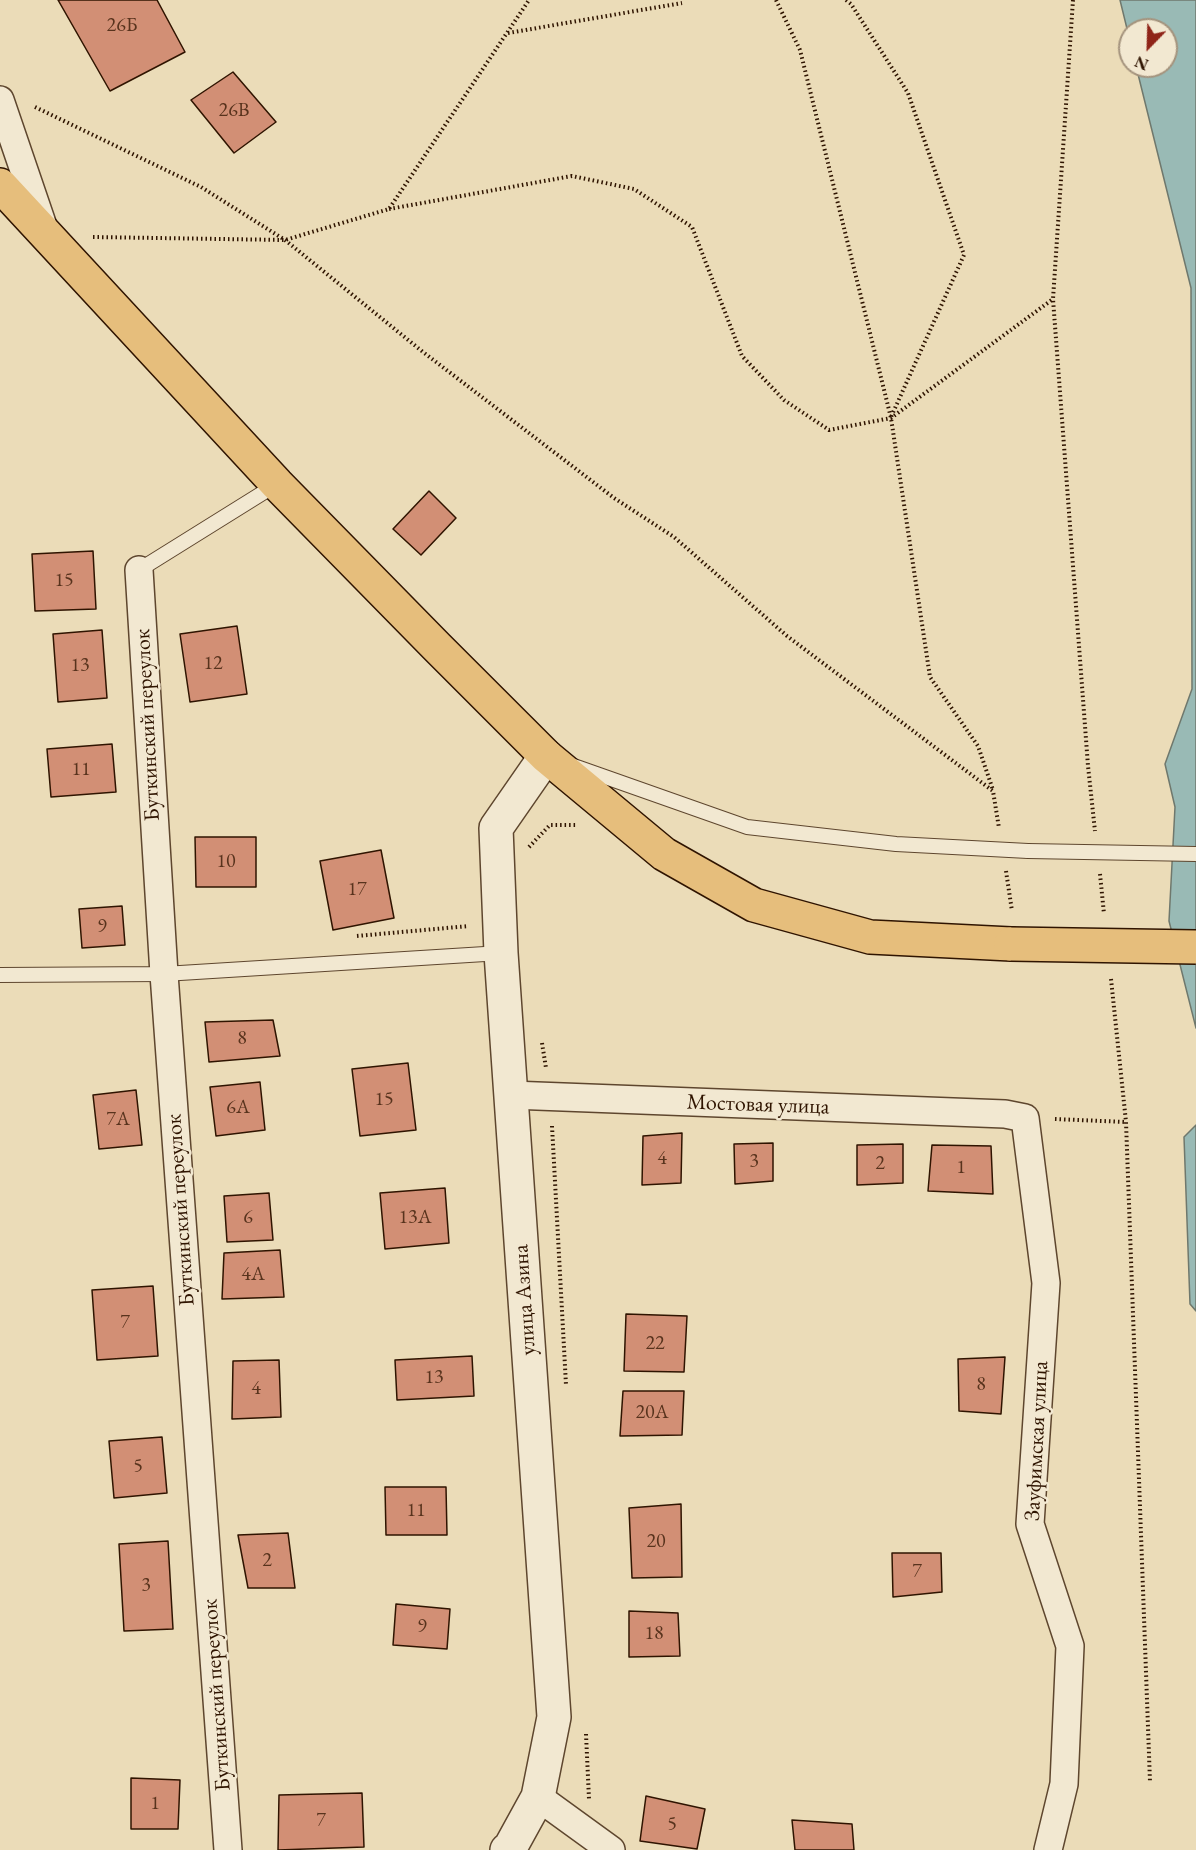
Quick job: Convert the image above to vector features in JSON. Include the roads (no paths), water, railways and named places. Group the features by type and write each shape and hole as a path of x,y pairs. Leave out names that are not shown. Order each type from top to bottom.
{"main road":[{"path":"0,185 277,484 546,756 664,854 754,905 870,937 1012,931 1196,947"}],"street":[{"path":"0,100 47,236"},
{"name":"Буткинский переулок","path":"139,570 164,974 228,1850"},
{"name":"улица Азина","path":"507,1850 538,1797 554,1717 500,937 495,828 546,756"},
{"name":"Мостовая улица","path":"511,1095 1015,1116"},
{"name":"Зауфимская улица","path":"1015,1116 1046,1283 1030,1524 1070,1646 1064,1784 1048,1850"},
{"path":"538,1797 611,1850"}],"lane":[{"path":"139,570 277,484"},
{"path":"546,756 747,827 896,844 1028,851 1196,854"},
{"path":"0,975 164,974 500,937"}],"water":[{"path":"1120,0 1196,0 1196,1028 1169,921 1175,807 1165,764 1192,689 1191,288 1139,78 1178,78 1178,18 1124,18"},
{"path":"1196,1125 1196,1311 1190,1304 1184,1137"}]}
